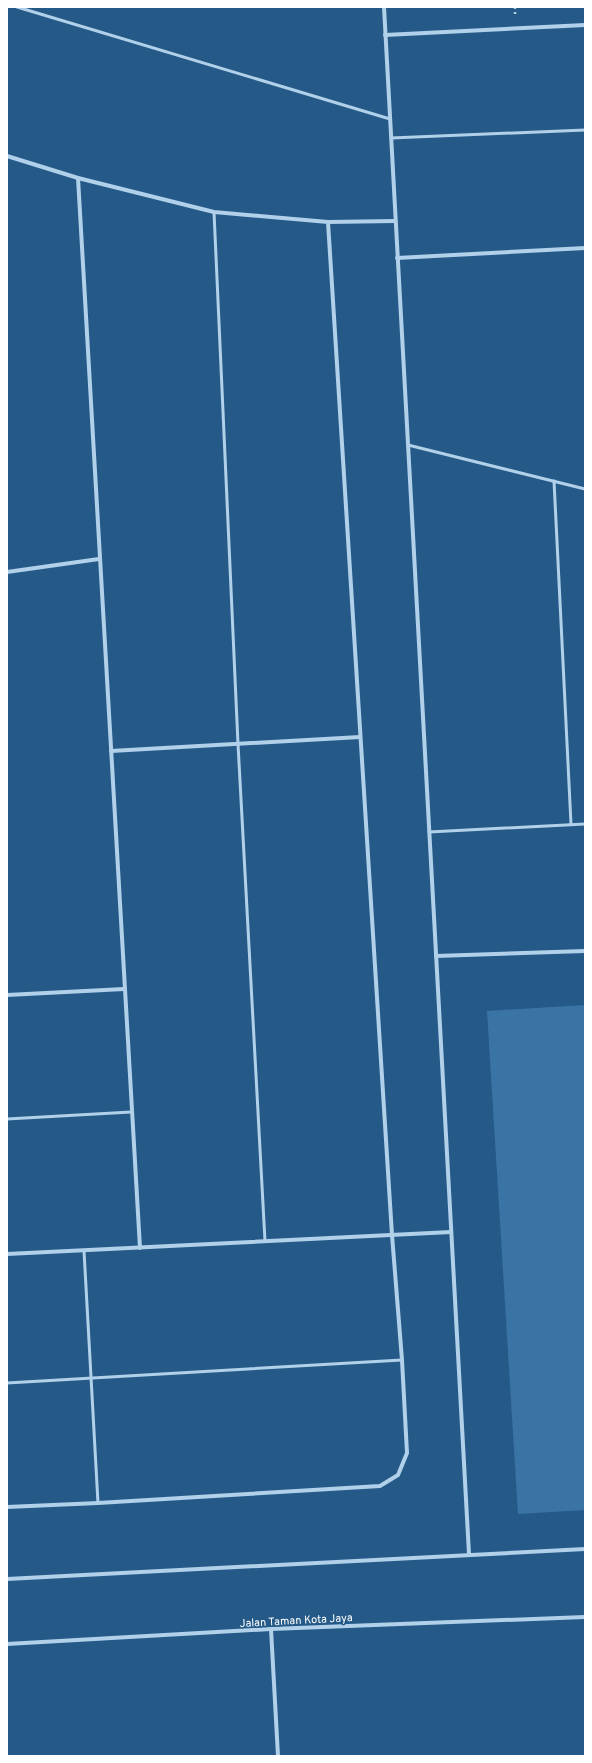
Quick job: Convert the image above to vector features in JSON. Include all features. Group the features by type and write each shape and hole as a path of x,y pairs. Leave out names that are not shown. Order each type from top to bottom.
{"street":[{"path":"384,7 469,1554"},
{"path":"385,35 585,25"},
{"path":"7,156 78,178 214,212 328,222 395,221"},
{"path":"78,178 140,1248"},
{"path":"7,1507 380,1486 398,1475 407,1453 328,222"},
{"path":"397,258 585,248"},
{"path":"7,572 99,559"},
{"path":"111,751 360,737"},
{"path":"436,956 585,951"},
{"path":"7,995 124,989"},
{"path":"7,1254 451,1232"},
{"path":"7,1579 585,1549"},
{"name":"Jalan Taman Kota Jaya","path":"7,1644 271,1629 585,1617"},
{"path":"271,1629 278,1756"}],"lane":[{"path":"17,7 390,119"},
{"path":"391,138 585,130"},
{"path":"214,212 238,744 265,1241"},
{"path":"408,445 585,490"},
{"path":"554,481 571,824"},
{"path":"429,832 585,824"},
{"path":"7,1119 131,1112"},
{"path":"84,1250 98,1503"},
{"path":"7,1383 402,1360"}],"shaded area":[{"path":"585,1005 585,1510 518,1514 487,1011"}]}
